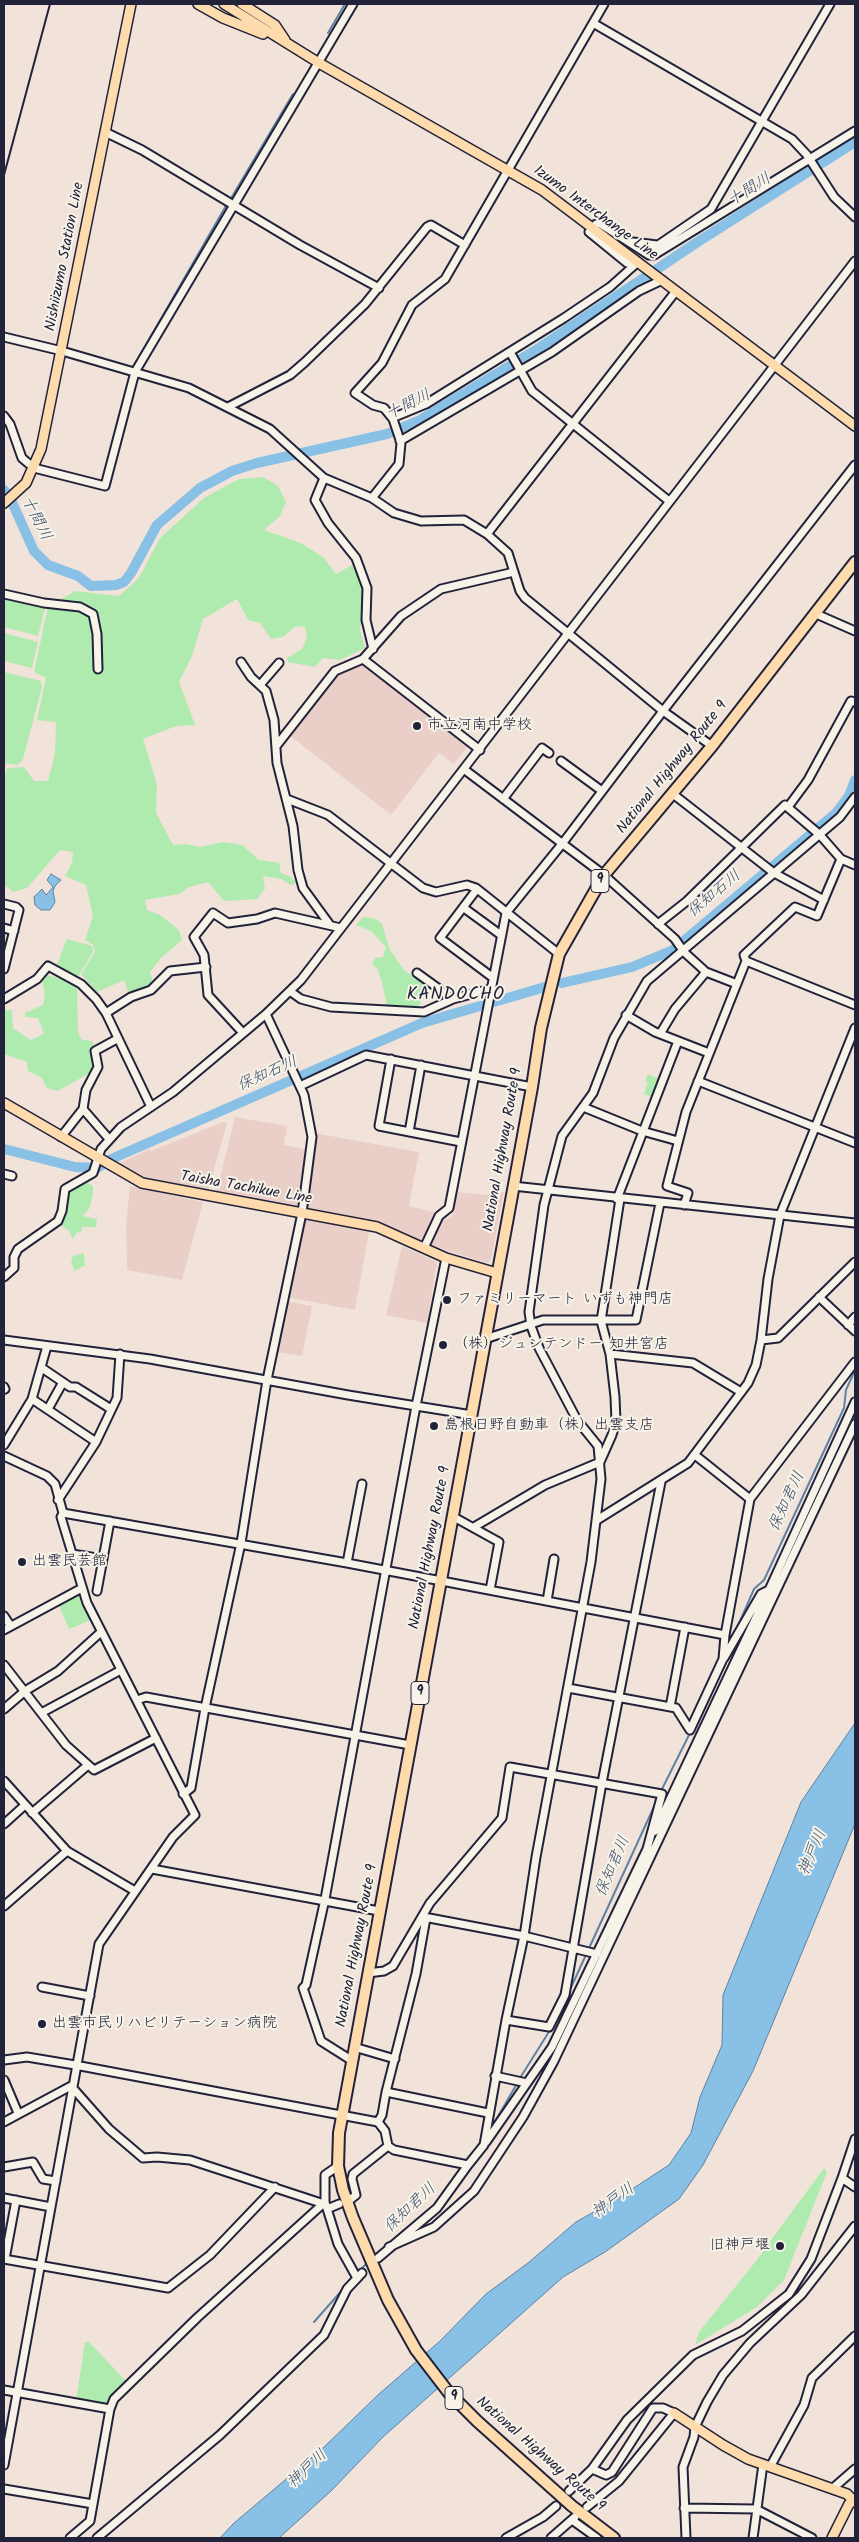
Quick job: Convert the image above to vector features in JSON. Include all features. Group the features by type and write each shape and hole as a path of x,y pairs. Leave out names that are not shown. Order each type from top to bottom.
{"highway":[{"name":"National Highway Route 9","path":"614,2538 542,2479 449,2393 416,2350 388,2300 343,2190 338,2166 342,2113 472,1415 541,1028 559,954 604,876 712,746 855,562"}],"main road":[{"name":"Nishiizumo Station Line","path":"7,500 26,483 41,450 131,4"},
{"path":"198,4 223,18 284,42"},
{"name":"Izumo Interchange Line","path":"224,4 319,63 509,170 568,208 637,263 661,279 855,426"},
{"path":"242,4 274,25 284,42"},
{"name":"Taisha Tachikue Line","path":"4,1103 101,1162 155,1187 377,1227 446,1258 497,1272"},
{"path":"674,2414 723,2446 766,2465 847,2494 854,2500 846,2510 832,2538"}],"street":[{"path":"4,416 10,424 22,458 34,468 105,486 135,372 353,4"},
{"path":"372,498 400,464 400,440 392,418 384,408 373,405 355,393 382,363 412,305 445,279 604,4"},
{"path":"651,250 711,209 830,4"},
{"path":"593,23 792,139 810,160 834,197 855,217"},
{"path":"596,224 599,223 649,255 656,255 855,131"},
{"path":"105,132 142,150 300,245 379,288"},
{"path":"228,407 290,375 365,304 431,225 465,245"},
{"path":"588,232 627,264 637,263"},
{"path":"626,241 649,246 660,244"},
{"path":"4,1277 14,1268 14,1257 18,1250 58,1221 62,1211 65,1189 93,1173 101,1162 109,1140 121,1127 173,1092 291,992 570,634 669,501 855,261"},
{"path":"392,418 426,404 511,353 610,287 637,263"},
{"path":"400,440 552,352 639,291 661,279"},
{"path":"487,534 676,291"},
{"path":"4,336 189,388 270,429 324,478 372,498 404,518 421,521 464,520 487,534 508,553 525,598 663,711 712,746"},
{"path":"511,353 532,391 574,422 669,501"},
{"path":"424,1248 439,1216 449,1208 489,992 506,913 562,844 855,465"},
{"path":"324,478 316,500 328,523 356,558 367,588 366,620 373,650"},
{"path":"277,745 335,671 363,659 373,650 401,616 441,589 514,572"},
{"path":"4,594 44,603 80,607 93,614 98,669"},
{"path":"814,613 855,631"},
{"path":"363,659 480,750"},
{"path":"241,662 250,677 266,691 277,745 277,763 294,826 298,870 303,888 330,925"},
{"path":"260,685 278,663"},
{"path":"788,807 808,780 851,702 855,702"},
{"path":"503,799 542,748 549,753"},
{"path":"561,761 602,792"},
{"path":"465,770 604,876 675,939 684,952 706,972 737,984"},
{"path":"673,794 774,873 824,900"},
{"path":"484,2145 495,2076 524,1936 551,1774 598,1520 600,1462 598,1446 577,1420 530,1326 529,1312 547,1190 562,1136 593,1093 614,1038 647,981 684,952 840,817 855,797"},
{"path":"287,798 328,815 423,888 436,892 467,885 477,889 559,954"},
{"path":"658,924 687,901 785,805 820,834 841,859 855,865"},
{"path":"684,1205 688,1193 667,1186 678,1140 686,1112 746,961 744,955 794,907 817,916 841,859"},
{"path":"477,889 440,938 492,977"},
{"path":"4,904 16,907 19,910 4,970"},
{"path":"464,908 501,935"},
{"path":"243,1034 208,994 204,956 194,937 213,913 228,923 257,919 276,912 342,928"},
{"path":"4,928 14,931"},
{"path":"746,961 855,1004"},
{"path":"4,999 37,979 48,966 81,984 96,999 106,1013 151,1106"},
{"path":"106,1013 131,997 151,990 170,971 206,967"},
{"path":"660,1034 675,1009 706,972"},
{"path":"417,973 453,1000"},
{"path":"291,992 301,999 331,1007 424,1012 453,1000 489,992"},
{"path":"183,1794 191,1788 205,1708 241,1543 267,1380 302,1213 312,1137 300,1086 266,1014"},
{"path":"626,1015 660,1034 709,1053"},
{"path":"598,1520 661,1482 695,1456 741,1392 756,1365 762,1340 768,1279 780,1215 855,1028"},
{"path":"61,1137 83,1109 86,1090 98,1067 95,1051 117,1039"},
{"path":"474,1527 545,1486 600,1462 616,1422 610,1354 601,1321 618,1199 642,1131 678,1041"},
{"path":"300,1086 366,1055 532,1087"},
{"path":"391,1060 379,1126 461,1142"},
{"path":"409,1132 421,1065"},
{"path":"698,1081 855,1143"},
{"path":"583,1107 642,1131 678,1140"},
{"path":"83,1109 109,1140"},
{"path":"4,1174 12,1176"},
{"path":"513,1186 618,1199 855,1223"},
{"path":"485,1338 530,1326 543,1320 636,1320 660,1203"},
{"path":"351,2060 321,2041 302,1988 306,1985 325,1900 416,1406 446,1258"},
{"path":"762,1340 778,1338 855,1262"},
{"path":"819,1298 855,1331"},
{"path":"848,1325 855,1317"},
{"path":"4,1340 120,1354 472,1415"},
{"path":"4,1445 32,1399 47,1346"},
{"path":"58,1500 108,1422 111,1409 117,1398 120,1354"},
{"path":"610,1354 693,1363 741,1392"},
{"path":"723,1659 725,1635 750,1499 855,1362"},
{"path":"42,1368 70,1387 76,1387 111,1409"},
{"path":"48,1409 63,1382"},
{"path":"32,1399 96,1442"},
{"path":"378,2258 437,2208 484,2145 552,2047 647,1849 855,1404"},
{"path":"389,2247 434,2227 474,2191 523,2118 571,2026 855,1424"},
{"path":"4,1456 47,1476 55,1484 58,1500 63,1512 61,1517 87,1603 195,1815 173,1837 99,1944 71,2086 42,2266 4,2466"},
{"path":"695,1456 750,1499"},
{"path":"506,2020 550,2027 565,1995 602,1783 636,1618 661,1482"},
{"path":"347,1562 362,1484"},
{"path":"63,1512 347,1562 725,1635"},
{"path":"452,1516 499,1542 490,1590"},
{"path":"97,1592 110,1521"},
{"path":"72,1554 103,1560"},
{"path":"547,1601 554,1558"},
{"path":"4,1616 7,1628 82,1588"},
{"path":"568,1688 676,1708 690,1730 723,1659 762,1594 769,1590"},
{"path":"670,1708 685,1627"},
{"path":"4,1710 25,1691 58,1671 101,1632"},
{"path":"4,1665 66,1744 94,1770 156,1738"},
{"path":"42,1712 121,1670"},
{"path":"137,1700 146,1697 410,1745"},
{"path":"32,1813 88,1765"},
{"path":"368,1974 384,1971 393,1966 450,1879 502,1818 510,1767 662,1794 647,1849"},
{"path":"4,1780 67,1852 135,1891"},
{"path":"4,1824 25,1805"},
{"path":"4,1906 67,1852"},
{"path":"152,1869 380,1910"},
{"path":"424,1917 524,1936 597,1954"},
{"path":"378,2122 382,2115 386,2092 416,1974 424,1917"},
{"path":"42,1986 90,1996"},
{"path":"354,2047 395,2059"},
{"path":"4,2060 27,2057 240,2097 342,2113 378,2122 385,2130 388,2146 394,2150 468,2165"},
{"path":"495,2076 527,2083"},
{"path":"4,2080 18,2113"},
{"path":"4,2122 71,2086"},
{"path":"71,2086 109,2129 143,2158 157,2156 190,2160 324,2205 339,2204"},
{"path":"386,2092 488,2113"},
{"path":"569,2491 592,2469 627,2420 693,2355 742,2331 789,2294 811,2259 855,2139"},
{"path":"351,2199 356,2195 352,2179 353,2174 388,2146"},
{"path":"4,2167 33,2162 43,2179 56,2181"},
{"path":"97,2538 220,2435 324,2334 347,2289 360,2275 349,2267 338,2244 324,2205 325,2175 338,2166"},
{"path":"842,2178 855,2187"},
{"path":"16,2200 4,2259 168,2288 210,2255 276,2188"},
{"path":"4,2198 51,2207"},
{"path":"70,2538 90,2521 110,2409 114,2399 198,2317 324,2205"},
{"path":"686,2538 683,2467 694,2437 694,2427 723,2375 750,2343 801,2295 855,2226"},
{"path":"753,2538 756,2509 766,2465 804,2405 812,2378 855,2336"},
{"path":"4,2390 110,2409"},
{"path":"588,2507 619,2481 674,2414 663,2408 654,2408 612,2472 606,2475 592,2469"},
{"path":"832,2489 855,2469"},
{"path":"4,2489 93,2504"},
{"path":"506,2538 543,2517 556,2506"},
{"path":"684,2508 756,2509 812,2538"},
{"path":"550,2538 574,2519 597,2538"}],"shaded area":[{"path":"364,662 469,745 454,764 439,753 391,815 288,734 336,673"},
{"path":"235,1117 287,1126 284,1145 308,1150 298,1208 216,1194"},
{"path":"223,1122 227,1123 207,1194 155,1184 136,1177 116,1165 150,1149 151,1151"},
{"path":"314,1133 419,1152 409,1206 437,1213 433,1217 423,1243 389,1227 307,1211 305,1206"},
{"path":"130,1186 203,1202 182,1280 127,1270 126,1225"},
{"path":"458,1192 484,1195 504,1192 491,1260 487,1263 429,1245 437,1223 452,1216"},
{"path":"306,1218 369,1232 355,1310 286,1297"},
{"path":"402,1246 437,1262 427,1323 386,1315"},
{"path":"286,1301 312,1306 302,1356 276,1352"}],"green space":[{"path":"263,477 278,486 286,502 280,516 264,530 301,543 323,557 336,574 352,565 359,579 364,601 360,630 365,648 340,660 323,658 315,667 288,662 287,658 302,649 307,638 305,627 296,626 283,637 271,639 260,623 248,620 237,599 203,619 192,656 179,682 195,725 176,726 143,739 157,784 156,813 173,845 185,844 200,847 223,842 242,845 259,860 279,863 281,873 291,877 297,883 291,885 281,879 263,876 265,889 257,899 224,901 208,882 189,887 179,894 145,900 147,910 160,915 179,930 182,940 162,957 150,972 153,982 147,990 136,994 128,992 124,980 97,992 81,974 95,952 93,945 85,940 93,916 86,885 65,876 72,863 73,852 60,850 27,888 13,892 4,884 4,779 7,768 24,767 34,781 48,781 55,753 56,722 37,720 46,678 34,672 48,607 75,591 119,596 139,578 160,538 204,498 239,479"},
{"path":"4,598 45,608 38,636 4,627"},
{"path":"4,633 38,642 32,668 4,661"},
{"path":"4,672 41,681 42,687 23,759 18,765 4,763"},
{"path":"363,917 376,919 382,924 390,950 404,970 423,984 425,993 419,1006 402,1009 387,1006 377,968 372,964 375,958 383,957 386,947 371,931 356,925"},
{"path":"67,939 92,946 93,952 77,978 56,967"},
{"path":"47,975 66,980 77,988 78,1033 82,1040 92,1041 95,1049 90,1052 93,1061 91,1072 58,1091 47,1088 41,1077 28,1071 27,1062 4,1054 4,1010 12,1010 13,1028 31,1040 44,1034 38,1018 25,1017 25,1013 43,1005 45,995 42,981"},
{"path":"648,1074 660,1079 652,1097 644,1094 648,1082 645,1081"},
{"path":"85,1181 93,1186 93,1194 89,1209 82,1216 97,1219 96,1227 82,1227 81,1233 77,1232 73,1239 69,1231 59,1224 67,1190"},
{"path":"84,1253 85,1265 75,1271 71,1262 73,1256"},
{"path":"81,1592 91,1620 69,1629 58,1603"},
{"path":"824,2168 827,2172 784,2280 757,2307 695,2345 699,2332 756,2261"},
{"path":"85,2342 89,2342 126,2381 112,2397 108,2406 76,2401"}],"water":[{"path":"51,874 61,880 53,891 55,902 50,910 41,910 35,905 34,897 42,889 46,895 53,887 47,880"},
{"name":"神戸川","path":"855,1723 855,1824 753,2071 703,2165 679,2199 605,2252 563,2277 383,2437 331,2491 279,2538 220,2538 234,2523 323,2448 379,2394 440,2341 486,2294 528,2263 576,2222 620,2197 669,2165 691,2133 700,2097 722,2045 723,1995 801,1802"}],"waterway":[{"path":"328,33 345,4"},
{"path":"230,200 293,94"},
{"name":"十間川","path":"4,490 11,500 34,551 48,565 78,576 91,586 116,585 124,582 131,573 157,525 200,488 232,471 257,463 387,434 420,420 539,348 696,243 855,142"},
{"path":"132,369 227,204"},
{"name":"保知石川","path":"562,983 632,967 673,950 836,813 849,796 855,780"},
{"name":"保知石川","path":"4,1149 75,1167 97,1168 109,1160 422,1023 545,987"},
{"name":"保知君川","path":"734,1635 754,1589 764,1580 844,1408 846,1390 855,1370"},
{"name":"保知君川","path":"661,1791 690,1733"},
{"name":"保知君川","path":"568,1994 658,1798"},
{"name":"保知君川","path":"520,2078 552,2027"},
{"name":"保知君川","path":"490,2130 518,2082"},
{"name":"保知君川","path":"474,2152 481,2142"},
{"name":"保知君川","path":"373,2258 400,2235"},
{"name":"保知君川","path":"357,2273 367,2263"},
{"name":"保知君川","path":"314,2322 344,2288"}],"railway":[{"path":"4,175 50,4"}],"place":[{"name":"市立河南中学校","path":"417,726"},
{"name":"ファミリーマート いずも神門店","path":"447,1300"},
{"name":"（株）ジュンテンドー 知井宮店","path":"443,1345"},
{"name":"島根日野自動車（株）出雲支店","path":"434,1426"},
{"name":"出雲民芸館","path":"22,1562"},
{"name":"出雲市民リハビリテーション病院","path":"42,2024"},
{"name":"旧神戸堰","path":"780,2246"}],"district":[{"name":"KANDOCHO","path":"456,996"}]}
